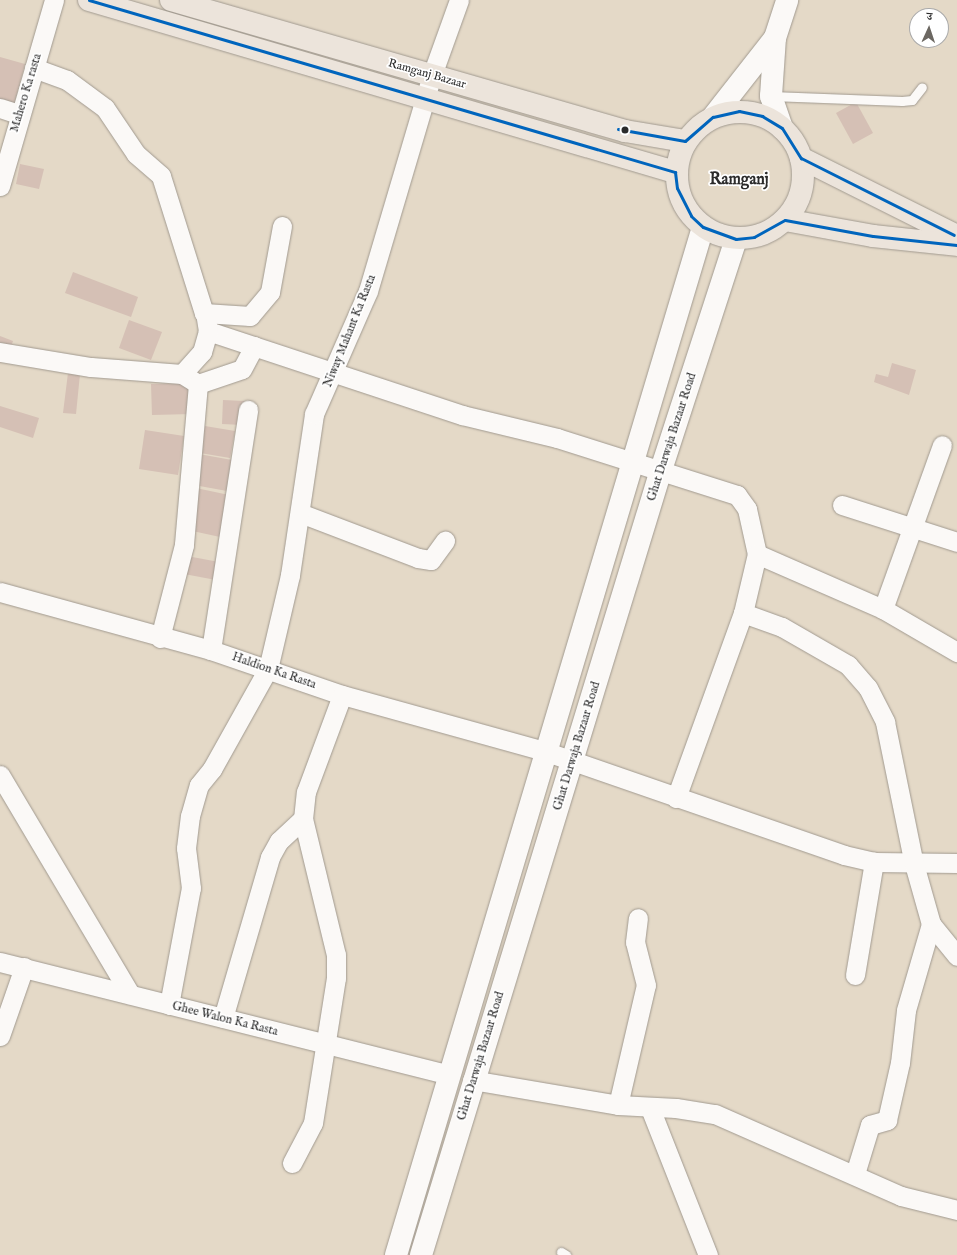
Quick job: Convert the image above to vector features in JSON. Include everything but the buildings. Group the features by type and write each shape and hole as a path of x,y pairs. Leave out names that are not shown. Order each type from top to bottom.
{"main road":[{"name":"Ramganj Bazaar","path":"89,0 426,96 675,172"},
{"name":"Ramganj Bazaar","path":"171,0 625,131 685,141"},
{"path":"801,158 801,194 786,220 754,237 736,239 703,228 682,203 675,172 685,141 713,117 739,111 762,116 782,128 801,158 957,236"},
{"path":"786,220 873,236 957,245"}],"street":[{"name":"Mahero Ka rasta","path":"0,186 18,114 34,68 54,0"},
{"name":"Niway Mahant Ka Rasta","path":"169,1005 191,888 186,848 197,791 268,669 300,513 314,414 334,372 368,291 432,75 459,0"},
{"path":"782,128 771,96 775,38 787,0"},
{"path":"713,117 775,38"},
{"path":"34,68 67,80 105,108 136,154 161,176 206,322 202,352 182,374"},
{"path":"0,108 18,114"},
{"path":"206,322 250,316 270,292 282,226"},
{"path":"396,1255 635,462 703,228"},
{"name":"Ghat Darwaja Bazaar Road","path":"422,1255 472,1080 572,762 661,470 736,239"},
{"path":"206,322 254,346 462,415 661,470 744,501 757,554 743,613 676,798"},
{"path":"198,384 242,369 254,346"},
{"path":"0,352 91,367 182,374 198,384"},
{"path":"160,638 184,545 198,384"},
{"path":"211,650 248,410"},
{"path":"883,609 942,445"},
{"path":"842,505 957,542"},
{"path":"300,513 418,558 431,560 445,541"},
{"path":"757,554 883,609 957,652"},
{"name":"Haldion Ka Rasta","path":"0,592 160,638 211,650 342,695 547,752 794,840 874,862 914,864 957,863"},
{"path":"743,613 782,627 848,664 868,688 885,722 914,864 931,924 957,956"},
{"path":"292,1163 313,1123 326,1044 336,955 303,819 306,792 342,695"},
{"path":"0,775 130,994"},
{"path":"223,1018 270,857 279,841 303,819"},
{"path":"855,975 874,862"},
{"path":"618,1105 646,985 635,942 638,918"},
{"path":"855,1174 870,1125 887,1120 900,1063 906,1010 931,924"},
{"name":"Ghee Walon Ka Rasta","path":"0,962 450,1076"},
{"path":"0,1036 24,967"},
{"path":"450,1076 618,1105 650,1108 676,1108 715,1114 855,1174 901,1196 957,1210"},
{"path":"650,1108 708,1255"}],"lane":[{"path":"771,96 902,101 912,100 922,87"}],"transit line":[{"path":"89,0 675,172 677,188 691,216 703,227 736,239 754,237 785,220 873,236 957,245"},
{"path":"618,129 685,141 713,117 739,111 762,116 782,128 801,158 954,235"}],"district":[{"name":"Ramganj","path":"739,180"}]}
